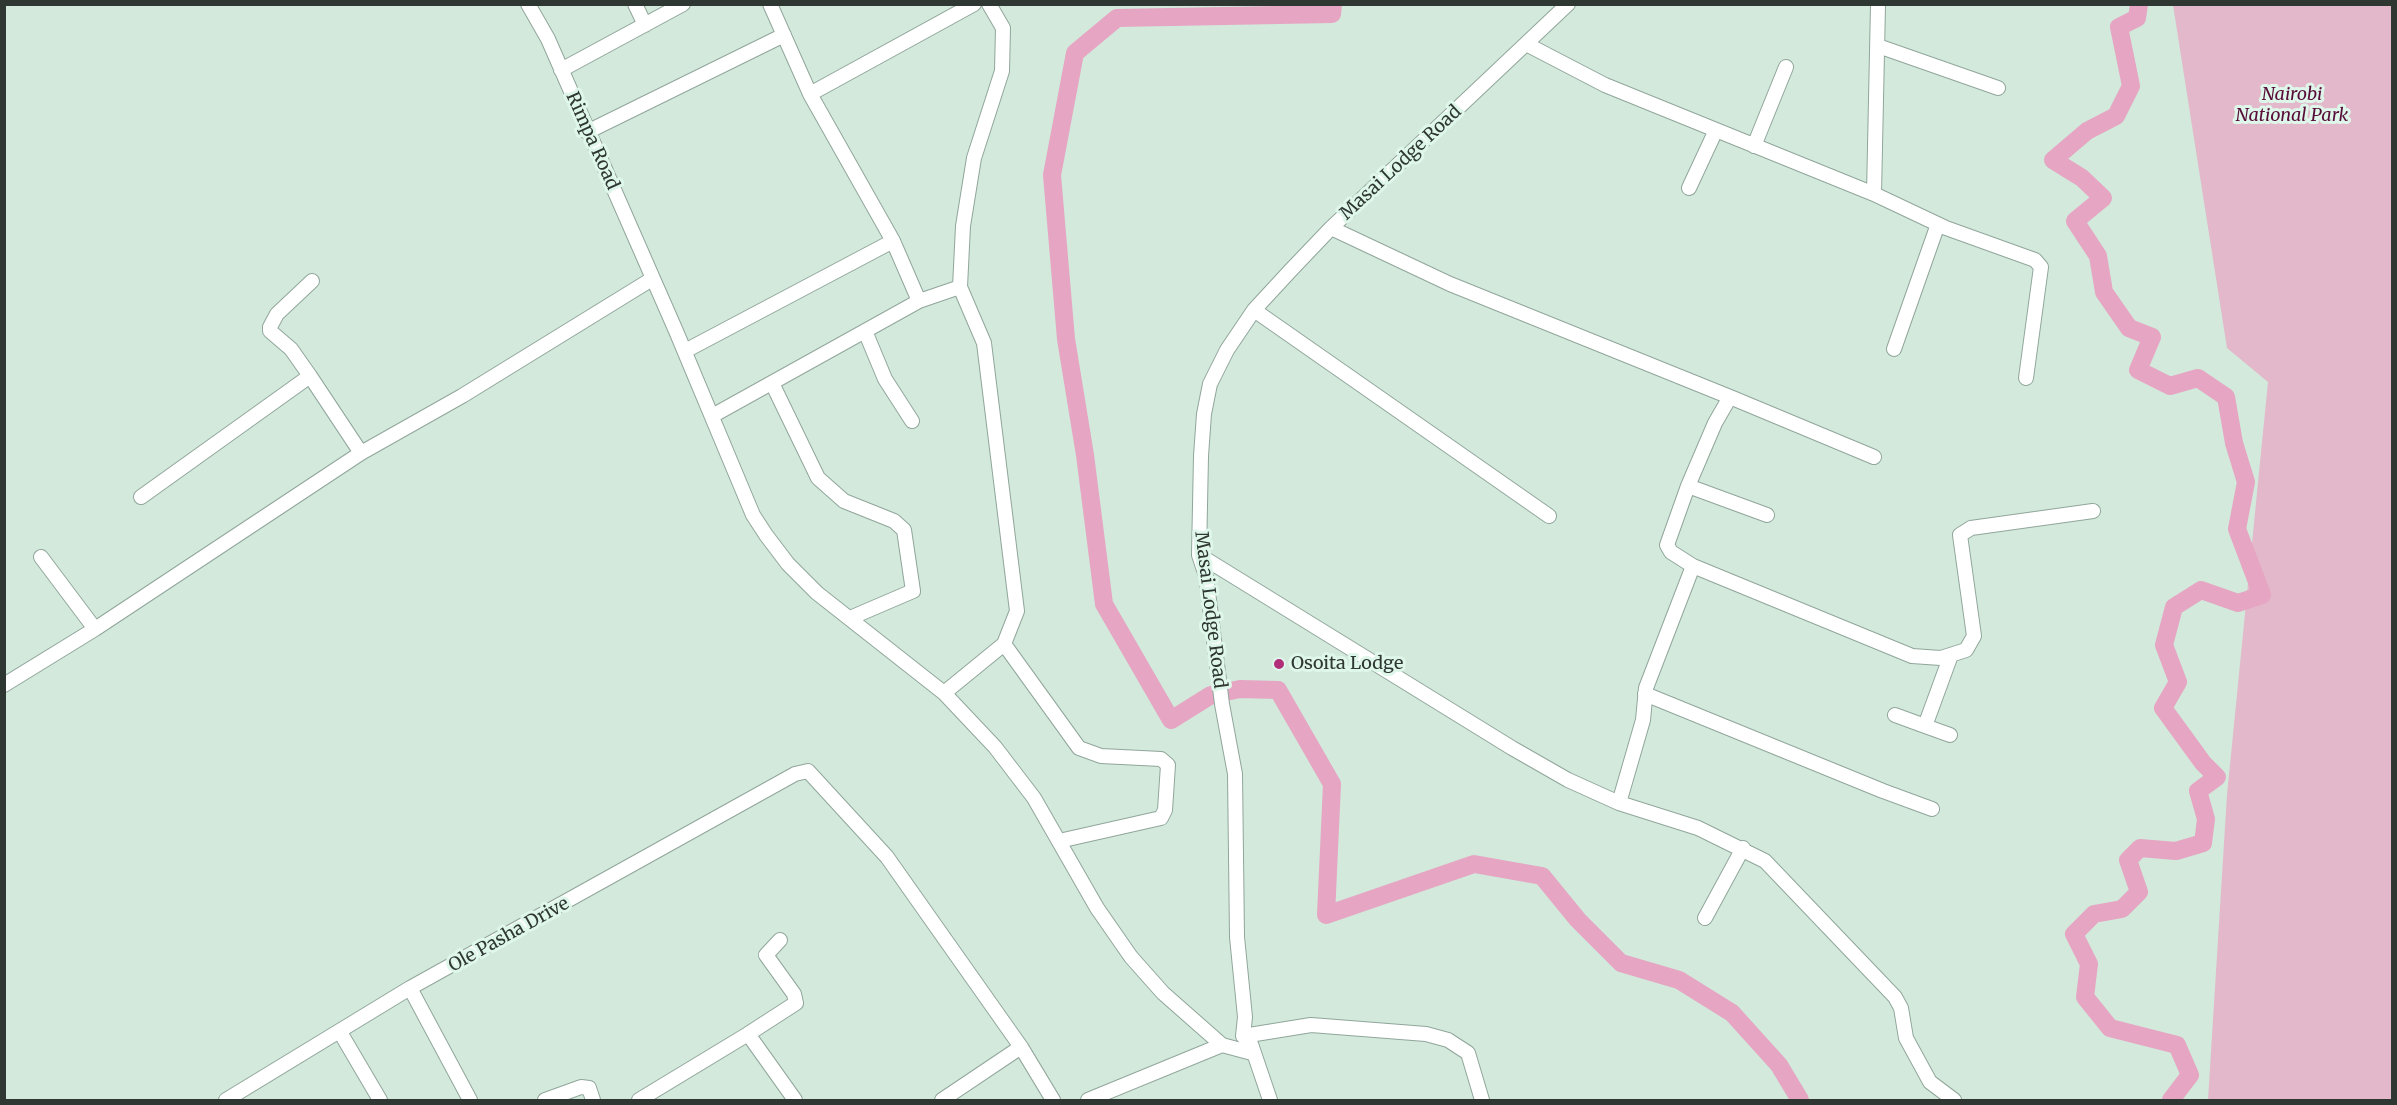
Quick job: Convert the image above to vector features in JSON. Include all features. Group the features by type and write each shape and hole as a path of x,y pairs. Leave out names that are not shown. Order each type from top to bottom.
{"street":[{"name":"Rimpa Road","path":"528,4 548,39 685,351 753,515 766,536 788,564 817,593 944,693 994,747 1028,789 1097,908 1131,957 1163,993 1222,1045"},
{"path":"635,4 645,25"},
{"path":"561,70 683,4"},
{"path":"770,4 810,94 893,241 919,301"},
{"path":"810,94 974,4"},
{"path":"944,693 1004,644 1017,611 984,343 960,287 963,226 974,158 1002,71 1003,28 989,4"},
{"name":"Masai Lodge Road","path":"1270,1101 1252,1053 1251,1044 1243,1036 1245,1017 1237,937 1234,774 1222,704 1206,576 1199,555 1201,456 1204,414 1210,384 1227,350 1254,310 1331,228 1528,45 1568,4"},
{"path":"1874,194 1878,5"},
{"path":"587,132 784,35"},
{"path":"1528,45 1605,85 1874,194 1938,224 2035,260 2041,267 2026,378"},
{"path":"1878,46 1998,88"},
{"path":"1754,146 1786,67"},
{"path":"1689,188 1716,130"},
{"path":"1894,350 1938,224"},
{"path":"1331,228 1450,284 1874,457"},
{"path":"685,351 893,241"},
{"path":"4,685 96,629 361,453 462,396 652,279"},
{"path":"312,281 277,314 270,331 291,349 361,453"},
{"path":"712,416 919,301 960,287"},
{"path":"1254,310 1549,516"},
{"path":"865,331 885,379 912,421"},
{"path":"141,497 310,376"},
{"path":"772,383 818,478 844,501 894,521 904,530 913,591 850,618"},
{"path":"1730,397 1688,486 1666,545 1673,554 1693,566 1912,656 1941,658 1951,655 1966,650 1974,636 1960,535 1971,528 2093,510"},
{"path":"1688,486 1767,515"},
{"path":"1199,555 1512,748 1568,780 1619,803 1698,828 1743,848 1765,861 1895,998 1900,1008 1906,1038 1930,1082 1954,1101"},
{"path":"41,557 96,629"},
{"path":"1619,803 1641,730 1645,694 1693,566"},
{"path":"1004,644 1079,748 1101,756 1161,759 1168,765 1165,810 1161,818 1059,841"},
{"path":"1925,726 1951,655"},
{"path":"1645,694 1932,809"},
{"path":"1895,715 1950,735"},
{"name":"Ole Pasha Drive","path":"226,1101 410,988 795,774 808,771 887,857 1022,1047"},
{"path":"1705,918 1743,848"},
{"path":"639,1101 796,1003 794,994 767,960 766,952 780,940"},
{"path":"410,988 470,1101"},
{"path":"1243,1036 1311,1025 1437,1036 1468,1053 1482,1101"},
{"path":"340,1032 380,1101"},
{"path":"748,1034 795,1101"},
{"path":"1088,1101 1222,1045 1252,1053"},
{"path":"942,1101 1022,1047 1053,1101"},
{"path":"545,1101 581,1087 589,1088 593,1101"}],"green space":[{"name":"Nairobi National Park","path":"2173,5 2392,5 2392,1100 2208,1100 2227,795 2268,382 2227,348"}],"waterway":[{"path":"1333,4 1332,14 1117,18 1075,53 1052,175 1066,339 1085,455 1104,604 1171,720 1211,695 1240,689 1278,690 1332,784 1326,915 1474,864 1542,876 1578,920 1621,963 1679,980 1732,1013 1779,1065 1800,1100"},
{"path":"2139,4 2137,18 2119,27 2131,86 2116,116 2087,131 2053,160 2082,178 2103,198 2075,221 2098,256 2104,292 2129,328 2152,337 2138,370 2170,386 2198,378 2226,397 2234,443 2246,482 2237,529 2262,595 2238,603 2201,590 2174,607 2164,645 2178,682 2163,708 2203,763 2217,777 2198,791 2206,819 2203,843 2176,851 2140,848 2128,860 2139,892 2122,909 2094,914 2074,934 2089,964 2085,997 2110,1028 2177,1045 2190,1075 2171,1100"}],"place":[{"name":"Osoita Lodge","path":"1279,664"}]}
